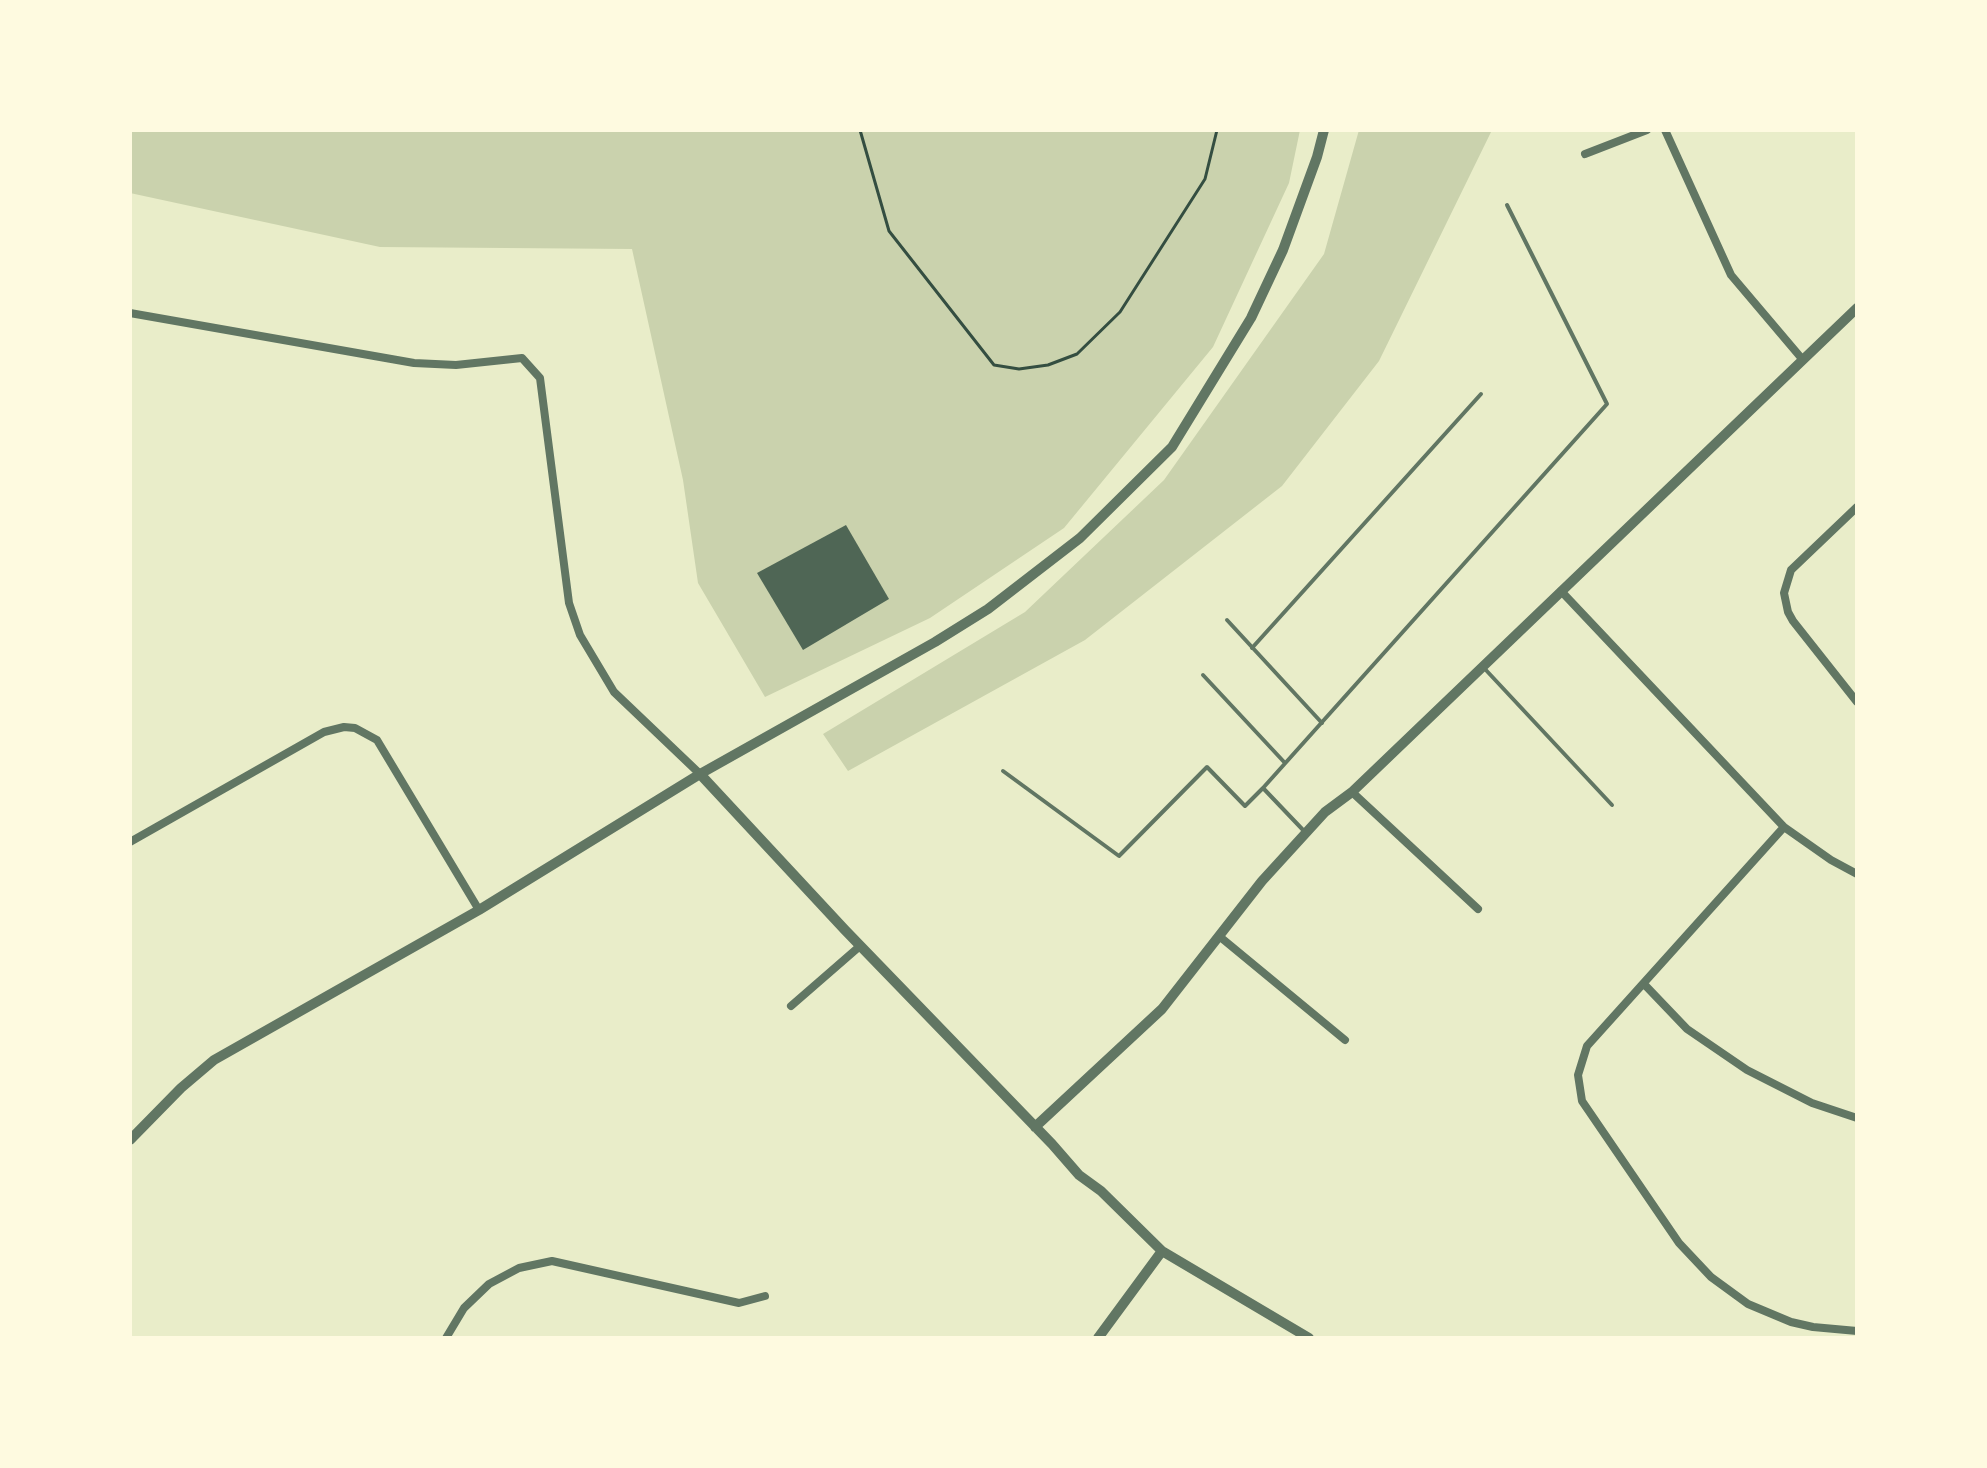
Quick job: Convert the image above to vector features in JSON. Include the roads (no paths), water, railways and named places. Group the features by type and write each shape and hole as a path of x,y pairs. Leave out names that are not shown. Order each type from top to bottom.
{"street":[{"path":"130,1140 181,1088 214,1060 479,910 700,774 903,661 988,609 1080,538 1172,447 1251,318 1283,250 1324,130"},
{"path":"1585,154 1647,130"},
{"path":"1665,130 1731,275 1803,360"},
{"path":"1035,1127 1162,1009 1262,881 1325,812 1352,792 1857,308"},
{"path":"130,313 414,363 456,365 522,358 540,378 574,622 614,692 700,774 1079,1175 1101,1191 1162,1251 1309,1338"},
{"path":"1857,507 1791,570 1784,593 1793,621 1857,702"},
{"path":"1561,591 1784,827 1857,874"},
{"path":"130,842 324,732 355,728 377,740 479,910"},
{"path":"1352,792 1478,909"},
{"path":"1784,827 1587,1046 1578,1075 1582,1101 1679,1243 1711,1277 1748,1304 1791,1322 1857,1331"},
{"path":"1219,936 1345,1040"},
{"path":"791,1006 860,946"},
{"path":"1644,984 1687,1029 1747,1070 1812,1103 1857,1118"},
{"path":"1098,1338 1162,1251"},
{"path":"446,1338 464,1308 489,1284 519,1268 552,1261 739,1303 765,1296"}],"lane":[{"path":"1003,771 1119,856 1207,767 1245,806 1607,404 1507,205"},
{"path":"1252,648 1481,394"},
{"path":"1227,620 1322,723"},
{"path":"1483,666 1612,805"},
{"path":"1203,675 1285,763"},
{"path":"1263,788 1306,832"}]}
